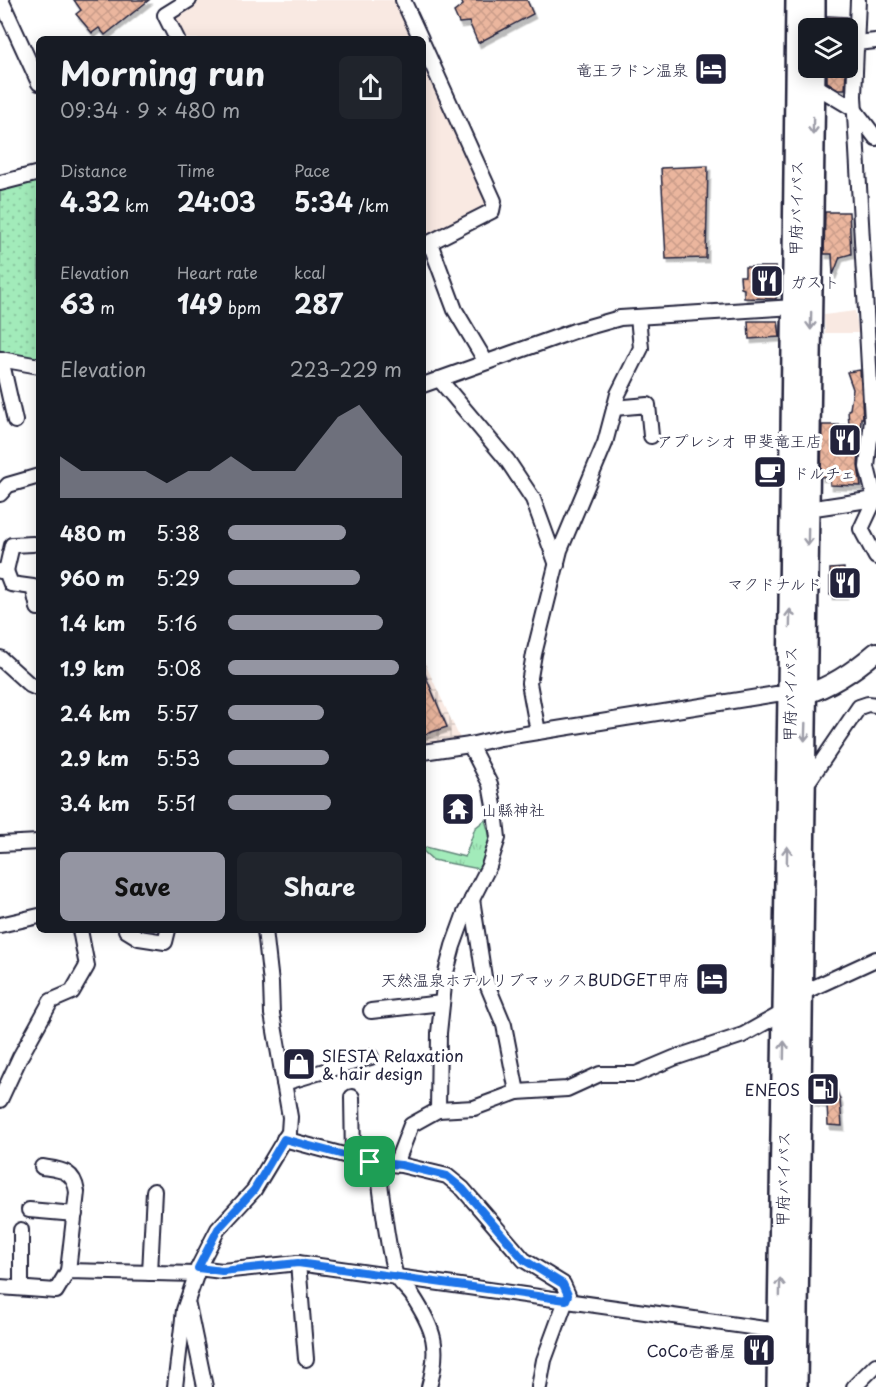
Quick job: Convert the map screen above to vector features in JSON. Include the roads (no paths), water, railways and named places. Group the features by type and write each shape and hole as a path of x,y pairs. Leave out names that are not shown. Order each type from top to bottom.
{"highway":[{"name":"甲府バイパス","path":"796,1387 804,782 798,694 794,307 797,0"},
{"path":"814,0 814,18"},
{"name":"甲府バイパス","path":"778,1387 784,1012 808,509 814,78"}],"main road":[{"path":"798,694 823,689 862,664 876,652"}],"street":[{"path":"1,0 36,76"},
{"path":"176,36 165,15 189,0"},
{"path":"403,0 420,36"},
{"path":"857,18 858,0"},
{"path":"858,43 876,41"},
{"path":"426,51 494,201 492,211 426,245 455,310 486,362"},
{"path":"816,78 854,109 876,138"},
{"path":"855,78 854,109 872,420 867,467 874,504 861,529 876,557"},
{"path":"0,183 36,174"},
{"path":"426,384 574,331 620,318 794,307"},
{"path":"538,732 529,683 534,654 560,550 604,443 618,394 640,348 638,317"},
{"path":"15,421 1,359 36,365"},
{"path":"439,379 507,460 532,499 557,565"},
{"path":"614,408 648,405 651,436"},
{"path":"0,494 8,485 36,477"},
{"path":"808,509 874,504"},
{"path":"33,544 12,545 3,571 11,584 33,587 36,600"},
{"path":"0,658 36,688"},
{"path":"426,752 776,694 798,694"},
{"path":"804,782 810,779 859,707 872,704"},
{"path":"438,1110 439,1034 445,976 453,945 489,866 498,838 490,784 470,745"},
{"path":"0,844 36,842"},
{"path":"472,899 484,976 504,1025 517,1092"},
{"path":"0,925 36,917"},
{"path":"0,1100 20,1057 51,1001 72,992 87,966 81,933"},
{"path":"131,933 139,938 165,942 167,933"},
{"path":"175,1387 184,1310 197,1271 218,1229 254,1190 289,1132 290,1117 272,1014 265,933"},
{"path":"802,993 876,959"},
{"path":"370,1011 442,1003"},
{"path":"396,1164 411,1125 438,1110 474,1108 517,1092 567,1089 600,1074 636,1074 674,1058 743,1035 784,1012"},
{"path":"284,1083 371,1058"},
{"path":"352,1097 353,1158"},
{"path":"284,1139 353,1158 396,1164 447,1176 463,1189 524,1260 563,1284 568,1295 544,1360 539,1387"},
{"path":"377,1163 396,1277 411,1293 431,1326 435,1341 435,1368 429,1387"},
{"path":"0,1287 56,1291 69,1271 76,1182 69,1173 42,1167"},
{"path":"150,1273 154,1191"},
{"path":"28,1210 75,1214"},
{"path":"21,1230 21,1288"},
{"path":"69,1271 150,1273 222,1271 298,1263 779,1330"},
{"path":"298,1263 306,1359"},
{"path":"187,1300 205,1387"},
{"path":"854,1387 876,1365"}],"place":[{"name":"竜王ラドン温泉","path":"711,69"},
{"name":"ガスト","path":"767,281"},
{"name":"アプレシオ 甲斐竜王店","path":"845,440"},
{"name":"ドルチェ","path":"770,472"},
{"name":"マクドナルド","path":"845,583"},
{"name":"山縣神社","path":"458,809"},
{"name":"天然温泉ホテルリブマックスBUDGET甲府","path":"712,979"},
{"name":"SIESTA Relaxation & hair design","path":"299,1064"},
{"name":"ENEOS","path":"823,1089"},
{"name":"CoCo壱番屋","path":"759,1350"}]}
